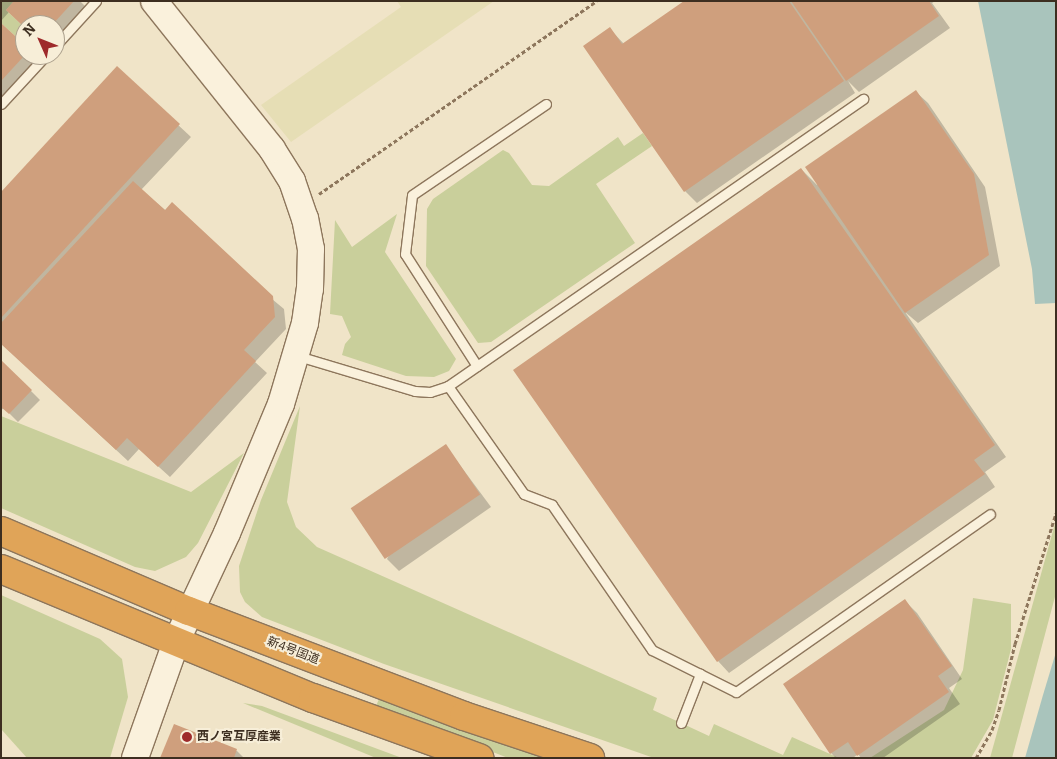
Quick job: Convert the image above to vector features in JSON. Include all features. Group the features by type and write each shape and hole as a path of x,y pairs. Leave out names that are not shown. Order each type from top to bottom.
{"highway":[{"name":"新4号国道","path":"1,531 189,611 464,716 590,758"},
{"path":"1,569 313,698 479,758"}],"street":[{"path":"136,758 176,642 249,482 281,404 296,356 310,289 311,249 300,202 272,149 154,1"}],"lane":[{"path":"65,35 96,1"},
{"path":"1,104 37,65"},
{"path":"296,356 415,391 430,392 448,386 863,99"},
{"path":"477,366 405,254 412,195 546,104"},
{"path":"448,386 524,494 552,505 652,650 736,692 990,514"},
{"path":"681,723 700,674"}],"path":[{"path":"300,202 330,189 597,1"},
{"path":"976,758 992,730 999,710 1015,644 1056,513"}],"shaded area":[{"path":"397,1 494,1 291,142 261,105 401,7"}],"green space":[{"path":"1,1 14,1 6,10 15,19 15,36 1,23"},
{"path":"643,133 652,146 596,184 635,243 491,342 478,343 426,266 427,209 433,199 503,150 509,153 532,185 549,186 618,137 624,146"},
{"path":"397,214 385,252 456,359 449,371 434,377 406,376 342,355 345,344 351,337 342,316 330,314 335,220 352,247"},
{"path":"300,406 287,502 296,527 317,547 657,698 653,710 709,736 714,724 783,755 792,737 839,758 654,758 384,664 262,617 245,602 240,592 239,566 261,500"},
{"path":"1,416 191,492 244,453 198,543 186,557 155,571 135,567 1,508"},
{"path":"1056,520 1056,593 1012,758 990,758"},
{"path":"1,595 100,639 122,659 128,697 110,758 27,758 1,729"},
{"path":"973,598 1011,604 1011,649 993,720 971,758 870,758 944,710 963,670"},
{"path":"379,699 555,758 508,758 376,706"},
{"path":"243,703 262,706 402,758 376,758"}],"water":[{"path":"978,1 1056,1 1056,303 1035,304 1032,269"},
{"path":"1056,652 1056,758 1025,758 1043,695"}],"building":[{"path":"14,1 74,1 61,15 15,15 15,19 6,10"},
{"path":"684,1 789,1 844,81 684,192 583,46 610,27 622,44"},
{"path":"791,1 929,1 939,16 846,81"},
{"path":"1,23 15,36 16,65 1,81"},
{"path":"117,66 180,124 1,318 1,192"},
{"path":"916,90 974,174 989,255 905,313 805,167"},
{"path":"801,168 995,445 974,460 985,474 717,662 513,370"},
{"path":"133,181 165,210 172,202 273,296 275,317 244,350 256,361 158,467 127,438 116,450 1,344 1,323"},
{"path":"1,360 32,390 9,414 1,407"},
{"path":"446,444 480,495 385,559 351,508"},
{"path":"905,599 952,666 938,676 949,692 857,756 848,742 830,754 783,684"},
{"name":"西ノ宮互厚産業","path":"174,724 237,749 234,758 160,758"}],"place":[{"name":"西ノ宮互厚産業","path":"187,737"}]}
